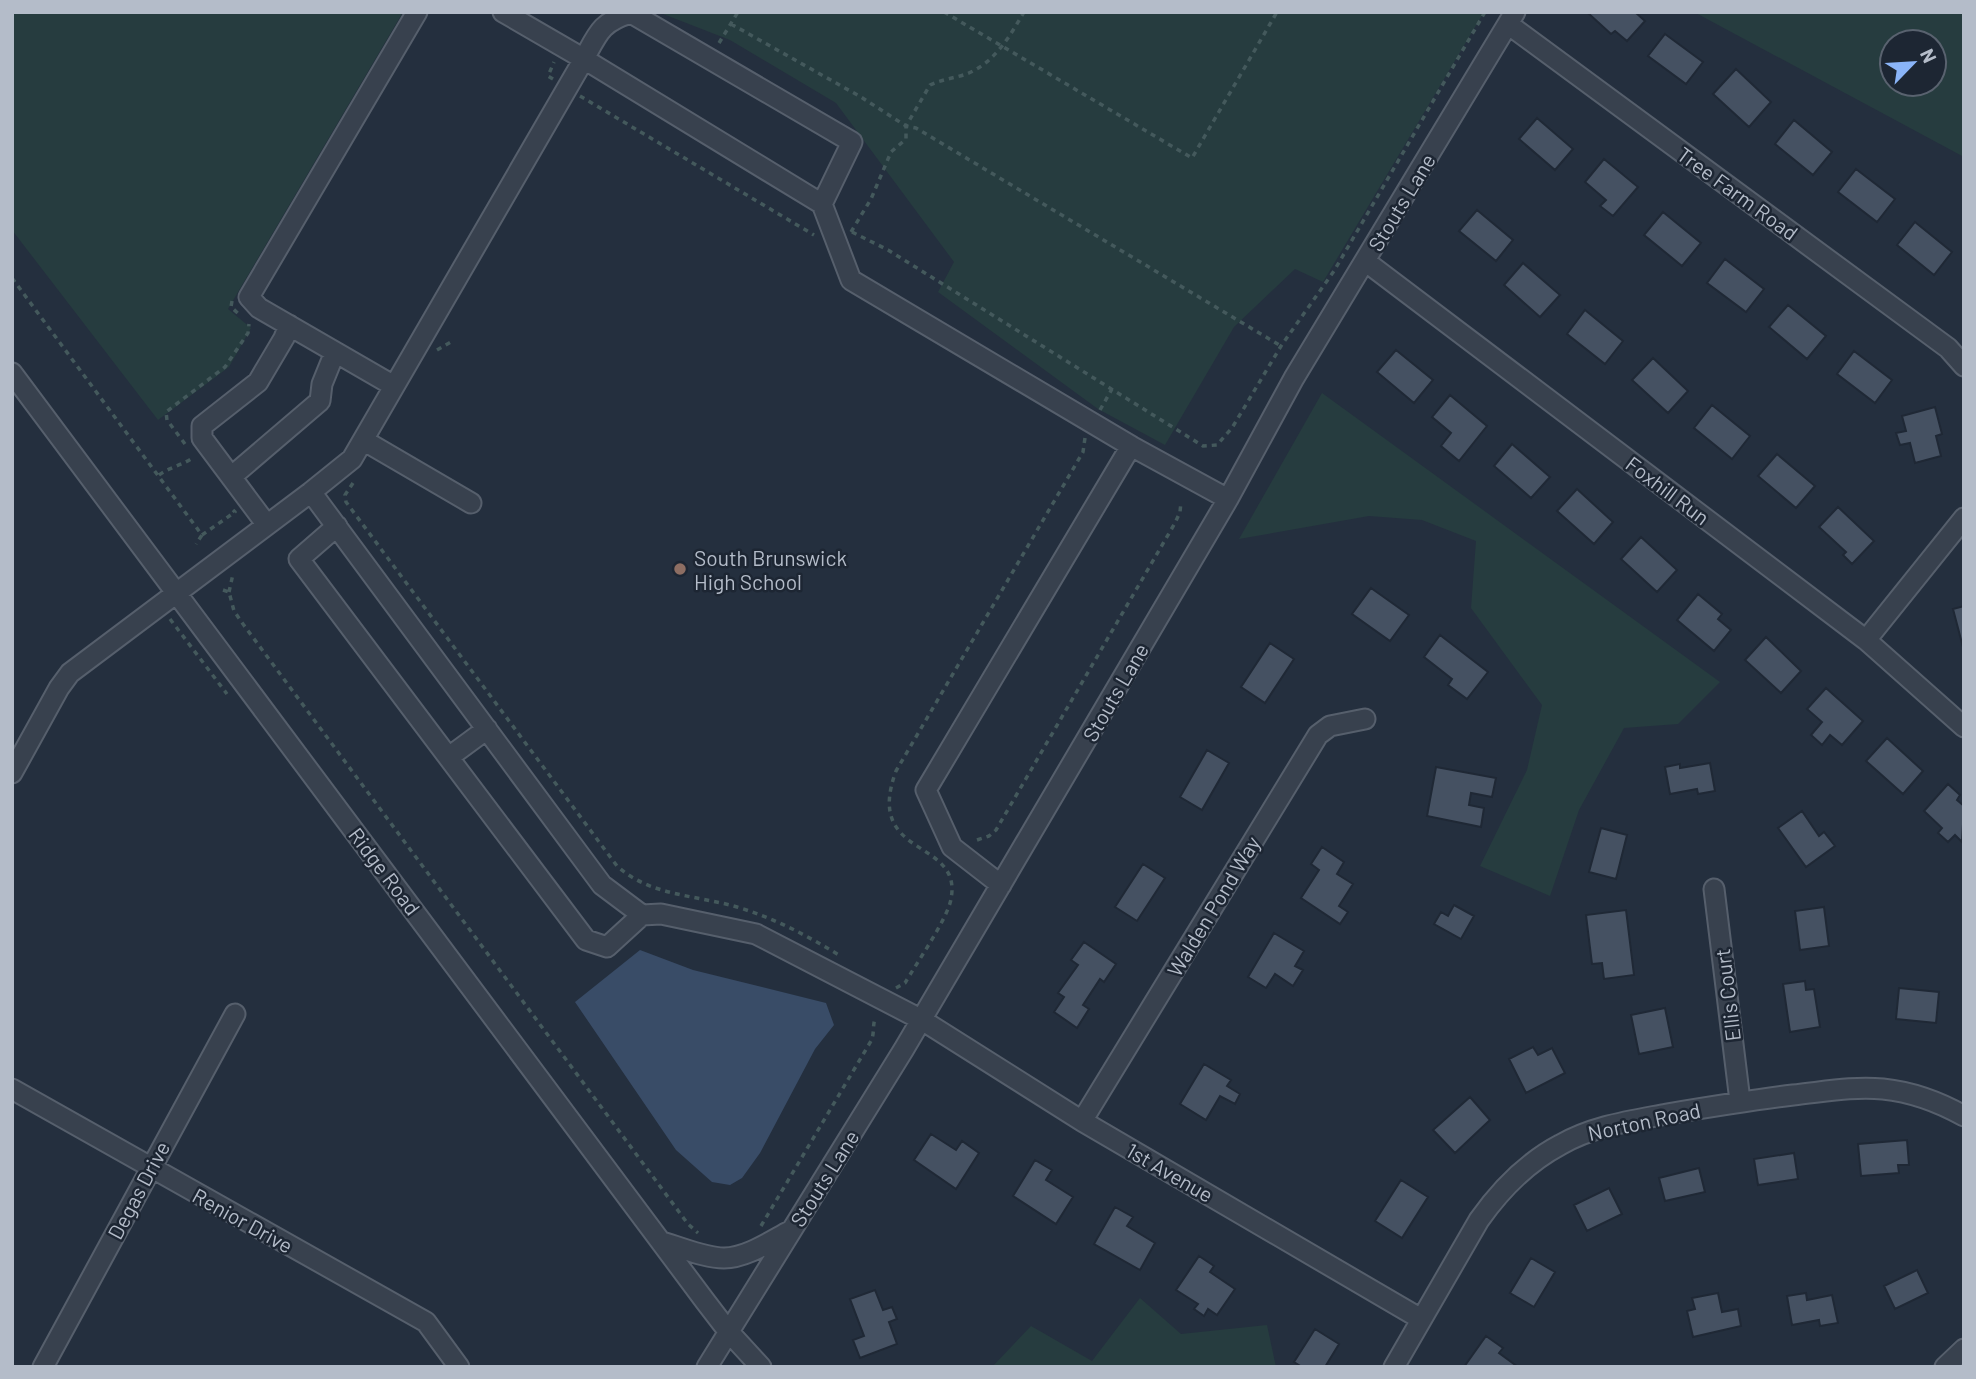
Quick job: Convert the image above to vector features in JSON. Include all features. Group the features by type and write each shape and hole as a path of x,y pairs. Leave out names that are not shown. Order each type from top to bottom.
{"street":[{"path":"394,386 260,308 249,297 416,12"},
{"path":"503,12 822,204 844,237 851,280 1132,446 1228,499"},
{"path":"12,773 70,673 352,459 601,28 613,19 631,13 852,142 822,204"},
{"name":"Stouts Lane","path":"707,1367 922,1020 1228,499 1294,378 1511,18"},
{"name":"Tree Farm Road","path":"1511,18 1948,348 1964,366"},
{"name":"Foxhill Run","path":"1365,261 1866,640 1964,727"},
{"path":"267,524 202,438 202,426 258,382 289,325"},
{"path":"231,477 320,401 322,384 335,352"},
{"name":"Ridge Road","path":"12,373 728,1331 761,1367"},
{"path":"363,440 471,503"},
{"path":"1001,885 952,847 926,790 1132,446"},
{"path":"311,492 337,526 602,885 642,915 607,947 586,940 299,559 337,526"},
{"path":"1866,640 1964,518"},
{"name":"Walden Pond Way","path":"1082,1122 1318,735 1330,726 1365,719"},
{"path":"449,757 487,729"},
{"name":"Ellis Court","path":"1714,889 1740,1101"},
{"name":"1st Avenue","path":"642,915 661,914 756,934 886,1001 922,1020 1082,1122 1421,1319"},
{"name":"Degas Drive","path":"43,1367 235,1014"},
{"name":"Renior Drive","path":"12,1088 426,1322 460,1367"},
{"name":"Norton Road","path":"1394,1367 1492,1201 1515,1177 1542,1155 1561,1144 1604,1127 1740,1101 1841,1089 1883,1089 1924,1098 1964,1116"},
{"path":"661,1242 713,1257 727,1258 754,1249 791,1231"},
{"path":"1945,1367 1964,1349"}],"path":[{"path":"709,59 738,12"},
{"path":"944,12 1192,158 1277,12"},
{"path":"647,136 811,232 821,253 844,237 872,198 891,152 905,139 906,127 930,85 971,72 1002,46 1024,12"},
{"path":"844,237 888,250 1203,446 1217,445 1225,438 1281,346 1329,279 1485,12"},
{"path":"731,24 860,97 906,127 916,128 1281,346"},
{"path":"12,278 202,535 196,544"},
{"path":"760,1229 871,1041 875,1033 874,1021 894,988 905,983 949,906 952,881 947,870 897,829 888,803 889,790 896,771 1083,453 1086,434"},
{"path":"158,475 194,457"},
{"path":"346,502 617,866 625,873 659,889 735,907 786,925 842,957"},
{"path":"977,839 989,836 996,830 1175,523 1181,502"},
{"path":"223,590 229,592 234,611 251,635 673,1204 699,1235"}],"green space":[{"path":"12,12 403,12 228,309 251,328 229,367 158,420 12,230"},
{"path":"658,12 1484,12 1323,282 1295,269 1234,327 1165,445 1098,409 938,292 954,262 836,103 730,40"},
{"path":"1694,12 1964,12 1964,157"},
{"path":"1322,393 1720,682 1678,724 1624,728 1579,810 1550,896 1480,866 1527,770 1542,705 1471,608 1476,541 1422,520 1369,516 1239,539"},
{"path":"1140,1298 1181,1334 1267,1325 1276,1367 992,1367 1031,1326 1092,1361"}],"water":[{"path":"640,950 693,970 826,1003 834,1025 815,1049 760,1153 742,1178 730,1185 712,1182 676,1150 575,1002"}],"building":[{"path":"1635,12 1645,21 1627,41 1615,31 1611,34 1588,13"},
{"path":"1665,34 1703,62 1686,84 1648,56"},
{"path":"1736,69 1771,102 1749,127 1713,94"},
{"path":"1537,118 1573,149 1555,170 1519,139"},
{"path":"1794,120 1832,152 1813,175 1775,144"},
{"path":"1604,159 1638,187 1613,216 1600,206 1606,200 1585,182"},
{"path":"1856,169 1895,199 1877,222 1838,192"},
{"path":"1477,210 1513,240 1496,261 1459,231"},
{"path":"1663,212 1701,243 1682,266 1644,235"},
{"path":"1915,222 1952,252 1934,275 1897,245"},
{"path":"1725,259 1764,289 1746,312 1707,283"},
{"path":"1523,263 1560,295 1540,317 1504,285"},
{"path":"1788,305 1826,336 1807,359 1769,327"},
{"path":"1585,310 1623,341 1605,364 1567,334"},
{"path":"1396,350 1433,380 1414,403 1377,372"},
{"path":"1854,351 1892,380 1875,403 1837,374"},
{"path":"1653,358 1688,391 1668,413 1632,380"},
{"path":"1450,395 1487,426 1459,461 1441,446 1451,433 1432,417"},
{"path":"1712,405 1750,436 1732,459 1694,428"},
{"path":"1935,407 1942,434 1936,436 1941,456 1915,463 1910,443 1900,445 1896,433 1906,431 1902,416"},
{"path":"1512,444 1550,477 1531,498 1494,466"},
{"path":"1777,454 1815,486 1796,508 1758,476"},
{"path":"1577,489 1613,522 1594,544 1557,511"},
{"path":"1838,507 1874,541 1852,564 1843,555 1846,552 1819,527"},
{"path":"1641,537 1677,570 1657,592 1621,559"},
{"path":"1371,588 1409,615 1390,641 1352,614"},
{"path":"1698,594 1722,614 1718,619 1731,630 1714,651 1677,620"},
{"path":"1964,606 1964,651 1953,609"},
{"path":"1440,635 1488,672 1467,699 1448,685 1452,679 1424,657"},
{"path":"1766,637 1801,671 1781,693 1745,660"},
{"path":"1270,643 1294,659 1265,703 1241,687"},
{"path":"1826,688 1863,721 1842,745 1830,735 1822,745 1811,735 1822,722 1807,709"},
{"path":"1887,738 1923,771 1903,794 1866,761"},
{"path":"1207,750 1229,763 1202,810 1180,797"},
{"path":"1710,763 1715,791 1698,794 1697,789 1670,794 1665,767 1680,764 1680,768"},
{"path":"1436,767 1496,778 1492,797 1471,793 1469,805 1484,808 1481,827 1427,816"},
{"path":"1948,784 1960,795 1957,800 1964,806 1962,842 1955,835 1948,842 1938,833 1942,828 1924,811"},
{"path":"1802,811 1819,836 1824,832 1835,846 1806,867 1778,828"},
{"path":"1601,828 1627,835 1616,879 1589,872"},
{"path":"1322,847 1344,862 1337,874 1353,884 1339,906 1348,912 1340,924 1301,898 1319,870 1311,864"},
{"path":"1143,864 1165,878 1137,921 1115,907"},
{"path":"1454,905 1474,916 1461,939 1434,924 1441,912 1448,916"},
{"path":"1824,907 1829,946 1800,950 1795,911"},
{"path":"1626,910 1634,975 1604,979 1602,963 1592,964 1586,915"},
{"path":"1274,933 1304,951 1295,966 1303,970 1293,986 1275,974 1266,988 1248,977"},
{"path":"1084,942 1116,964 1104,982 1100,979 1083,1005 1089,1009 1077,1028 1054,1012 1064,997 1058,993 1078,965 1071,960"},
{"path":"1805,981 1806,990 1814,989 1820,1027 1790,1032 1783,984"},
{"path":"1899,988 1939,992 1936,1023 1896,1019"},
{"path":"1665,1008 1673,1047 1639,1054 1631,1015"},
{"path":"1533,1047 1538,1055 1552,1048 1565,1073 1526,1093 1509,1059"},
{"path":"1204,1064 1231,1080 1227,1086 1240,1094 1235,1104 1220,1096 1206,1120 1180,1104"},
{"path":"1470,1097 1490,1120 1455,1153 1433,1130"},
{"path":"931,1134 956,1150 962,1141 979,1153 956,1189 914,1160"},
{"path":"1907,1140 1909,1165 1898,1165 1899,1173 1861,1176 1858,1144"},
{"path":"1794,1153 1798,1179 1758,1185 1754,1159"},
{"path":"1035,1160 1052,1170 1046,1180 1073,1197 1056,1224 1013,1196"},
{"path":"1699,1168 1705,1192 1665,1201 1659,1178"},
{"path":"1401,1180 1428,1197 1402,1238 1375,1221"},
{"path":"1609,1188 1622,1214 1587,1231 1574,1205"},
{"path":"1115,1207 1133,1217 1127,1226 1155,1243 1140,1270 1094,1244"},
{"path":"1199,1256 1214,1266 1210,1272 1235,1289 1217,1315 1208,1309 1204,1316 1194,1309 1198,1304 1176,1290"},
{"path":"1531,1258 1555,1272 1534,1307 1510,1293"},
{"path":"1917,1270 1928,1293 1895,1309 1884,1286"},
{"path":"875,1290 883,1310 892,1307 897,1319 889,1322 897,1344 860,1358 853,1340 864,1336 850,1299"},
{"path":"1718,1293 1722,1312 1738,1309 1741,1326 1693,1337 1687,1311 1695,1309 1692,1298"},
{"path":"1806,1293 1807,1300 1832,1295 1838,1323 1820,1326 1819,1320 1792,1325 1787,1296"},
{"path":"1315,1329 1339,1344 1325,1367 1302,1367 1294,1362"},
{"path":"1486,1336 1503,1348 1499,1353 1518,1367 1464,1367"}],"place":[{"name":"South Brunswick High School","path":"680,569"}]}
